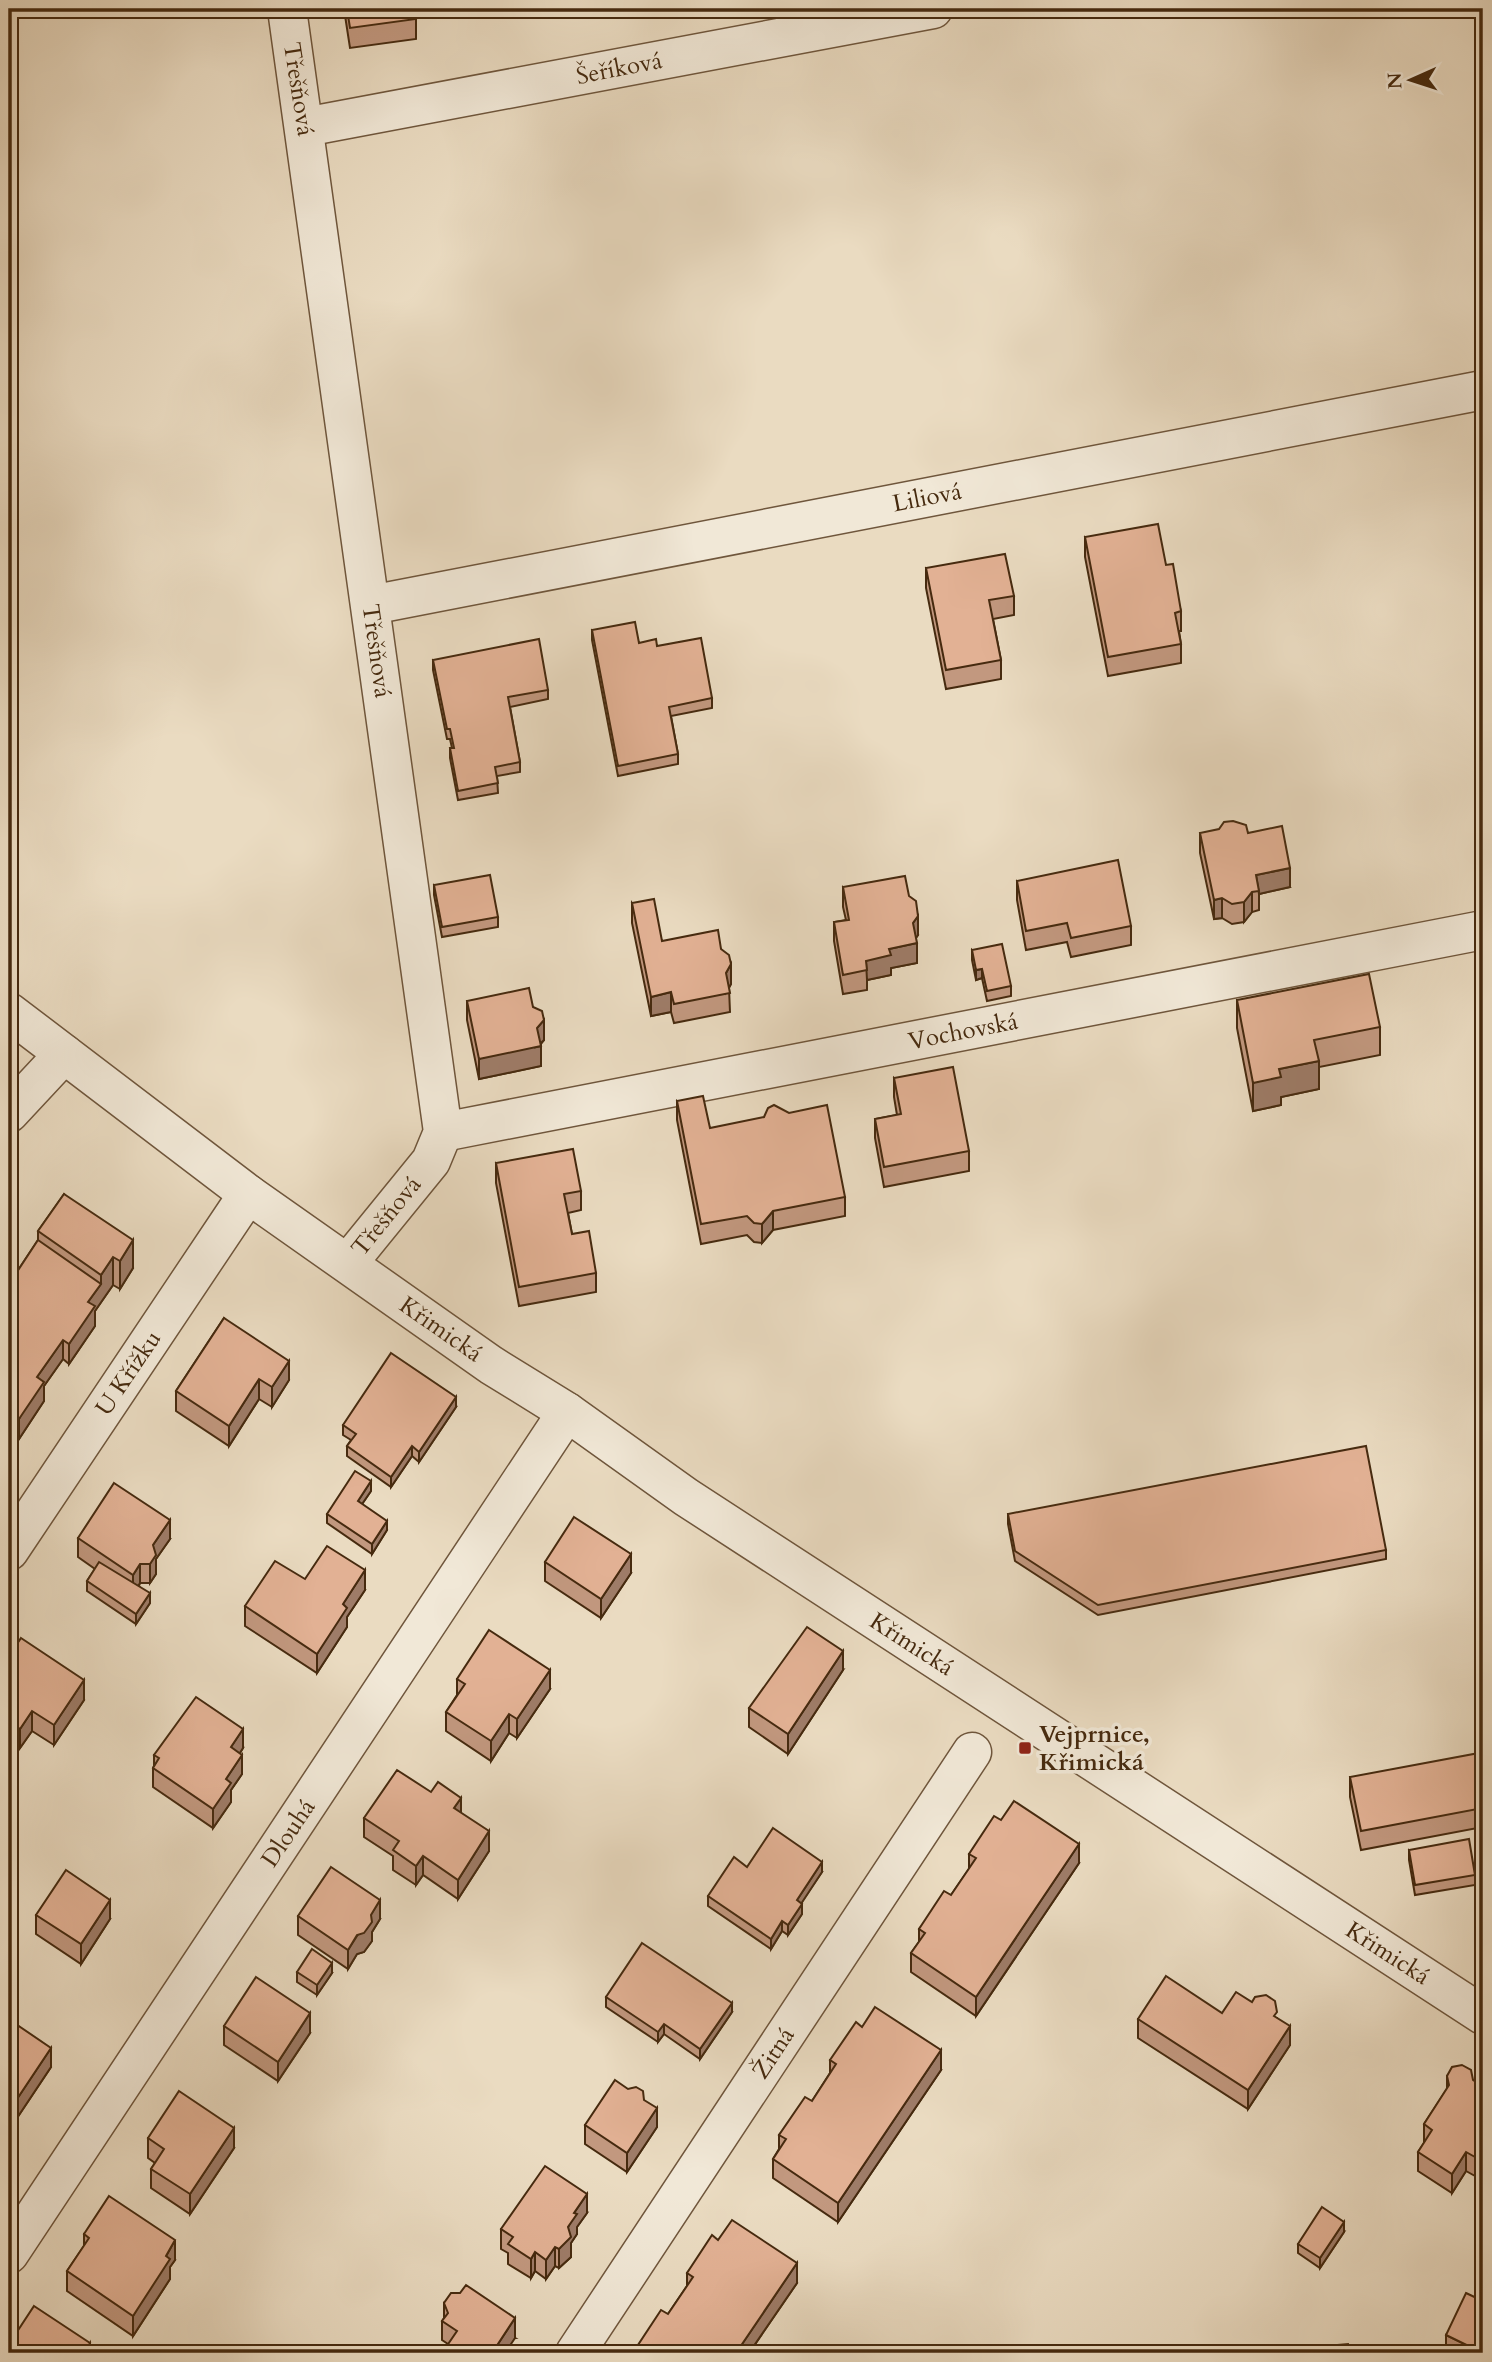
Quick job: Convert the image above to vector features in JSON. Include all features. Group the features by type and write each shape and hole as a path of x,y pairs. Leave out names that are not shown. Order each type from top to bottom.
{"street":[{"name":"Třešňová","path":"287,9 443,1132 431,1161 348,1263"},
{"name":"Šeříková","path":"305,127 933,9"},
{"name":"Liliová","path":"371,605 1483,390"},
{"name":"Vochovská","path":"443,1132 1483,930"},
{"name":"Křimická","path":"9,1012 248,1194 491,1365 568,1412 686,1497 1483,2015"},
{"path":"9,1113 64,1054"},
{"name":"U Křížku","path":"9,1551 248,1194"},
{"name":"Dlouhá","path":"9,2253 568,1412"},
{"name":"Žitná","path":"575,2353 972,1752"}],"building":[{"path":"347,9 415,9 416,19 350,28"},
{"path":"1158,524 1166,565 1173,564 1181,611 1175,613 1181,644 1108,657 1085,537"},
{"path":"1005,554 1014,596 989,600 1001,660 946,670 926,568"},
{"path":"635,622 639,643 656,639 657,646 701,638 712,698 669,707 678,754 618,766 592,630"},
{"path":"539,639 548,690 508,697 520,762 495,767 498,783 458,791 450,748 454,748 450,729 447,729 433,660"},
{"path":"1233,821 1246,825 1248,833 1282,826 1290,868 1256,875 1259,891 1252,892 1244,902 1232,904 1222,898 1214,900 1200,833 1219,829 1224,822"},
{"path":"1118,860 1131,926 1071,938 1067,923 1026,931 1017,881"},
{"path":"490,875 498,917 442,927 434,885"},
{"path":"905,876 909,896 916,901 918,916 913,923 917,943 889,949 891,955 866,961 867,970 843,975 834,922 849,920 843,887"},
{"path":"654,899 662,941 718,930 721,949 729,955 731,964 726,973 730,993 674,1004 671,992 651,997 632,903"},
{"path":"1002,944 1011,986 987,991 982,969 976,970 972,950"},
{"path":"1369,974 1380,1027 1314,1040 1319,1061 1279,1069 1281,1077 1253,1083 1237,1000"},
{"path":"529,988 533,1007 542,1011 544,1020 537,1028 541,1046 479,1059 467,1001"},
{"path":"953,1067 969,1151 884,1167 875,1119 901,1114 894,1078"},
{"path":"703,1096 710,1128 764,1117 768,1108 774,1105 789,1113 827,1105 845,1197 773,1211 762,1224 754,1223 747,1216 701,1224 677,1101"},
{"path":"573,1149 581,1191 564,1194 572,1234 589,1231 596,1273 519,1287 496,1163"},
{"path":"64,1194 133,1240 120,1261 113,1257 101,1275 38,1231"},
{"path":"38,1240 101,1284 88,1302 95,1306 69,1344 63,1340 37,1377 44,1382 19,1419 12,1415 9,1420 9,1284"},
{"path":"224,1318 289,1361 272,1387 259,1379 229,1426 176,1391"},
{"path":"391,1353 456,1397 419,1452 412,1446 391,1477 347,1446 356,1434 343,1425"},
{"path":"1366,1446 1386,1550 1098,1605 1015,1551 1008,1514"},
{"path":"355,1471 371,1481 358,1501 387,1521 372,1544 327,1514"},
{"path":"114,1483 170,1520 153,1545 156,1555 150,1564 140,1564 133,1575 78,1538"},
{"path":"574,1517 631,1554 601,1599 545,1562"},
{"path":"327,1546 365,1570 343,1604 347,1608 317,1654 245,1606 275,1561 305,1579"},
{"path":"99,1562 150,1593 136,1614 87,1581"},
{"path":"807,1627 843,1651 788,1734 749,1708"},
{"path":"489,1630 550,1670 517,1719 509,1714 491,1741 446,1712 465,1684 457,1679"},
{"path":"21,1638 84,1680 54,1725 32,1711 20,1729 9,1721 9,1656"},
{"path":"196,1697 243,1729 231,1747 242,1755 226,1779 231,1783 213,1809 153,1768 159,1758 154,1755"},
{"path":"1479,1753 1483,1778 1483,1808 1361,1831 1350,1777"},
{"path":"397,1770 431,1792 438,1782 461,1798 454,1808 489,1831 458,1880 423,1856 416,1866 393,1850 399,1841 364,1818"},
{"path":"1014,1801 1079,1844 976,1997 911,1953 925,1933 919,1929 944,1891 951,1895 976,1858 969,1854 994,1816 1001,1820"},
{"path":"773,1828 822,1862 797,1900 802,1904 788,1925 782,1921 771,1939 708,1896 734,1857 747,1867"},
{"path":"1469,1839 1475,1875 1415,1885 1409,1850"},
{"path":"331,1867 380,1900 371,1915 372,1922 364,1933 357,1935 348,1950 298,1916"},
{"path":"66,1870 110,1900 81,1944 36,1915"},
{"path":"642,1943 732,2003 700,2049 664,2024 658,2032 606,1997"},
{"path":"312,1949 332,1963 317,1985 297,1972"},
{"path":"1166,1976 1222,2013 1236,1992 1252,2002 1255,1997 1266,1995 1275,2001 1277,2012 1274,2016 1290,2026 1248,2090 1138,2019"},
{"path":"256,1977 310,2013 278,2062 224,2026"},
{"path":"9,2007 15,2012 10,2020 51,2048 11,2108 9,2106"},
{"path":"875,2007 941,2050 838,2203 773,2159 786,2139 779,2135 805,2097 812,2101 836,2064 830,2060 856,2022 862,2027"},
{"path":"1462,2065 1471,2070 1473,2080 1483,2087 1483,2143 1475,2157 1466,2152 1452,2174 1418,2152 1432,2130 1424,2124 1449,2085 1447,2076 1452,2067"},
{"path":"615,2080 628,2089 636,2087 643,2091 644,2100 657,2108 627,2153 585,2125"},
{"path":"179,2091 234,2128 190,2194 151,2169 164,2149 148,2138"},
{"path":"545,2166 587,2194 568,2227 571,2237 559,2249 555,2247 546,2260 535,2252 531,2259 508,2244 513,2237 501,2229"},
{"path":"109,2196 175,2240 166,2256 170,2259 133,2316 67,2271 89,2238 84,2234"},
{"path":"1322,2207 1344,2222 1320,2258 1298,2244"},
{"path":"732,2220 797,2263 736,2353 642,2353 636,2348 661,2310 668,2314 693,2277 687,2273 712,2235 718,2240"},
{"path":"466,2285 515,2318 492,2353 442,2353 457,2331 442,2321 448,2313 444,2303 451,2293 460,2293"},
{"path":"1466,2293 1483,2301 1483,2353 1446,2335"},
{"path":"34,2306 90,2343 84,2353 9,2353 9,2344"},
{"path":"1348,2344 1349,2353 1304,2353 1303,2348"}],"place":[{"name":"Vejprnice, Křimická","path":"1025,1748"}]}
